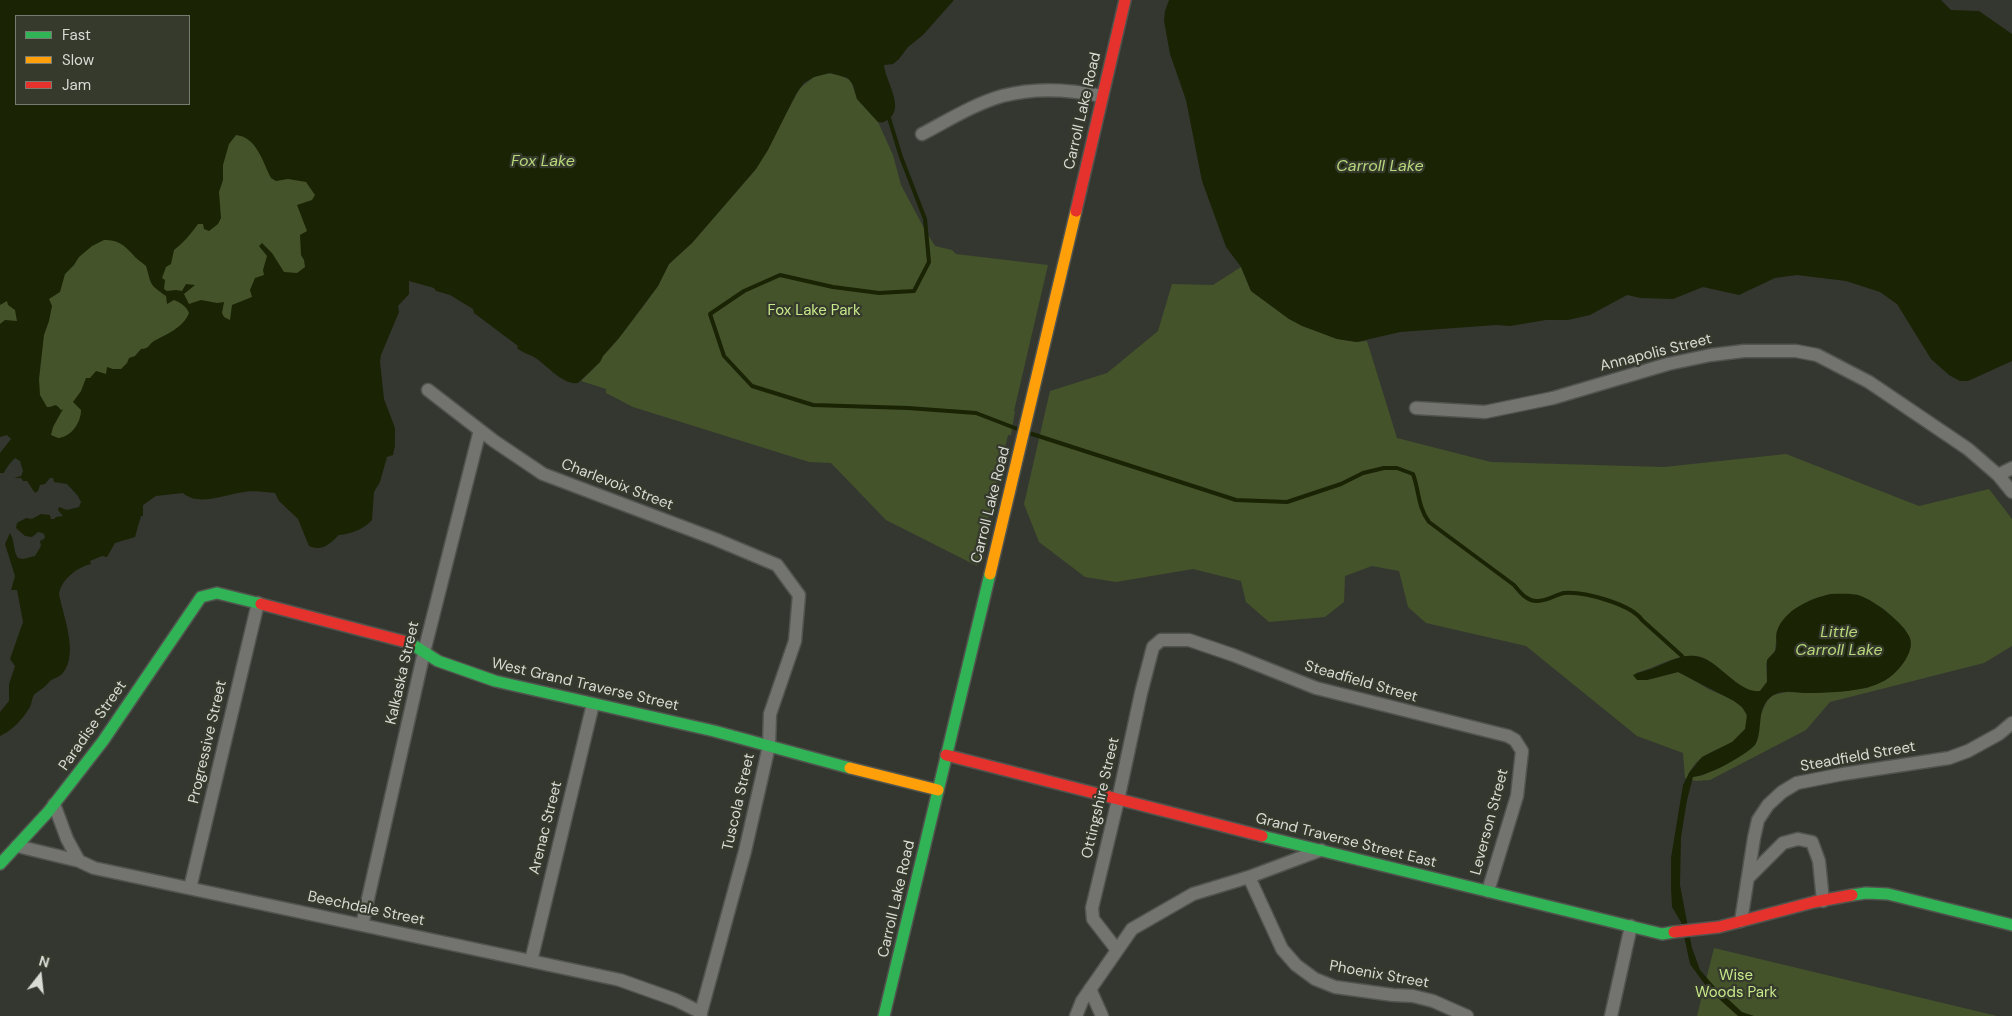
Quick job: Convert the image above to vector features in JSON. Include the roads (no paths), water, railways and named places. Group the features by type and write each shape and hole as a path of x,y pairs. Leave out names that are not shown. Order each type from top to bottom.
{"street":[{"name":"Carroll Lake Road","path":"884,1016 1021,447 1125,0"},
{"path":"922,134 971,108 1002,96 1058,89 1102,96"},
{"name":"Annapolis Street","path":"1416,408 1485,412 1553,398 1668,364 1711,355 1744,351 1796,351 1817,355 1869,382 1968,449 1998,474 2012,492"},
{"name":"Charlevoix Street","path":"428,390 480,430 543,474 715,539 777,565 799,595"},
{"name":"Kalkaska Street","path":"362,925 424,652 480,430"},
{"path":"1998,474 2012,468"},
{"name":"West Grand Traverse Street","path":"201,597 217,593 258,603 410,643 438,661 495,681 714,731 938,790"},
{"name":"Tuscola Street","path":"700,1015 745,851 769,746 770,714 794,640 799,595"},
{"name":"Paradise Street","path":"0,864 54,804 103,741 201,597"},
{"name":"Progressive Street","path":"190,888 258,603"},
{"name":"Steadfield Street","path":"1153,647 1160,640 1188,640 1233,655 1316,688 1508,736"},
{"name":"Ottingshire Street","path":"1117,950 1093,919 1092,908 1153,647"},
{"name":"Arenac Street","path":"530,961 593,704"},
{"name":"Steadfield Street","path":"1741,921 1758,820 1768,804 1782,792 1797,783 1949,758 1968,751 1999,734 2012,723"},
{"name":"Leverson Street","path":"1488,892 1517,796 1521,771 1522,751 1515,740 1508,736"},
{"name":"Grand Traverse Street East","path":"946,755 1118,800 1662,934 1719,927 1741,921"},
{"path":"54,804 67,839 79,861"},
{"path":"1748,878 1783,843 1798,839 1812,842 1819,861 1823,901"},
{"name":"Beechdale Street","path":"17,846 79,861 112,872 620,980 676,1000 700,1015"},
{"path":"1076,1016 1082,1001 1132,929 1193,894 1249,877 1323,850"},
{"name":"Phoenix Street","path":"1249,877 1282,949 1296,965 1315,979 1335,986 1393,995 1413,996 1433,1001 1467,1016"},
{"path":"1741,921 1866,892 1888,894 2012,924"},
{"path":"1998,920 2012,916"},
{"path":"1611,1016 1632,926"},
{"path":"1090,989 1102,1016"}],"water":[{"name":"Fox Lake","path":"0,0 954,0 923,35 908,47 899,59 893,64 884,65 895,101 893,114 886,121 878,122 857,99 853,85 848,78 830,73 814,77 804,83 796,94 768,150 756,169 692,243 669,264 658,286 619,338 600,362 578,383 572,383 560,378 534,357 519,350 518,346 474,313 473,309 450,295 409,281 409,294 398,306 399,312 381,355 384,399 395,428 395,446 393,455 387,457 380,482 374,492 372,520 357,530 339,535 322,548 314,548 309,546 298,519 279,501 275,493 247,491 204,499 189,497 183,493 156,496 143,505 143,516 141,516 135,537 115,543 107,557 102,556 90,561 91,564 75,571 66,579 59,594 70,645 68,665 62,674 50,681 35,694 30,707 17,724 0,736 0,712 9,701 9,684 15,666 10,659 23,622 17,590 11,590 15,576 5,544 10,533 18,558 23,559 35,556 41,546 40,541 45,536 43,533 38,532 32,537 25,536 16,528 17,523 26,518 32,519 41,514 50,515 51,519 54,519 63,516 58,510 59,507 67,510 79,507 81,502 67,484 54,482 53,478 40,485 35,493 27,481 23,481 21,478 14,478 21,476 23,471 20,461 15,458 4,473 0,473 0,453 11,439 7,435 0,437 0,324 5,320 17,321 15,310 8,305 7,301 0,305","holes":["236,135 249,140 254,146 271,178 276,181 288,179 306,182 315,195 312,200 297,205 307,231 300,235 301,255 305,267 297,273 284,272 272,253 262,243 259,246 267,256 263,270 264,275 255,278 250,290 252,297 232,305 230,320 224,317 222,313 224,302 217,303 201,300 189,304 184,294 195,285 186,284 182,291 167,291 164,289 165,280 162,278 166,267 171,264 174,250 198,224 203,224 204,229 209,231 218,224 221,218 219,192 223,180 223,165 229,144","104,240 114,241 123,245 146,266 152,284 166,296 167,304 174,300 181,303 189,313 179,327 154,341 147,348 141,349 135,356 129,358 121,369 107,367 106,374 96,371 90,378 86,378 81,391 73,402 81,410 79,420 71,432 58,438 51,435 53,427 63,409 61,410 55,405 47,407 40,395 39,379 44,335 52,306 49,299 60,292 65,274 79,257 92,246"]},
{"name":"Carroll Lake","path":"1169,0 1941,0 1951,10 1979,11 2012,34 2012,361 1968,381 1960,381 1949,375 1931,359 1897,304 1880,292 1846,281 1797,275 1775,278 1739,295 1703,287 1673,299 1641,298 1627,295 1590,315 1568,320 1546,320 1510,326 1496,325 1400,332 1357,342 1337,339 1302,326 1289,319 1251,291 1241,267 1226,247 1202,181 1186,100 1170,54 1164,21"},
{"name":"Little Carroll Lake","path":"1831,594 1861,596 1896,620 1910,638 1910,650 1904,662 1889,678 1876,685 1850,691 1781,692 1772,696 1763,707 1758,739 1755,745 1726,765 1693,777 1687,800 1681,837 1680,885 1692,948 1700,970 1714,986 1742,1012 1754,1016 1738,1016 1709,990 1690,964 1681,922 1672,907 1671,858 1683,785 1689,773 1702,757 1732,742 1745,729 1747,715 1742,707 1734,701 1678,672 1647,680 1637,680 1633,675 1681,657 1694,656 1715,665 1745,688 1752,691 1760,691 1767,682 1767,660 1776,649 1776,633 1786,617 1799,606"}],"waterway":[{"path":"889,118 901,157 925,219 929,262 914,291 879,293 833,287 780,275 744,291 710,314 724,356 752,386 813,405 908,408 976,413 1020,430"},
{"path":"1029,433 1236,500 1287,502 1341,484 1363,473 1384,468 1397,468 1413,474 1421,505 1429,522 1514,585 1530,600 1541,601 1564,593 1572,593 1594,596 1617,604 1636,614 1682,656"}],"park label":[{"name":"Fox Lake Park","path":"814,311"},
{"name":"Wise Woods Park","path":"1736,984"}]}
